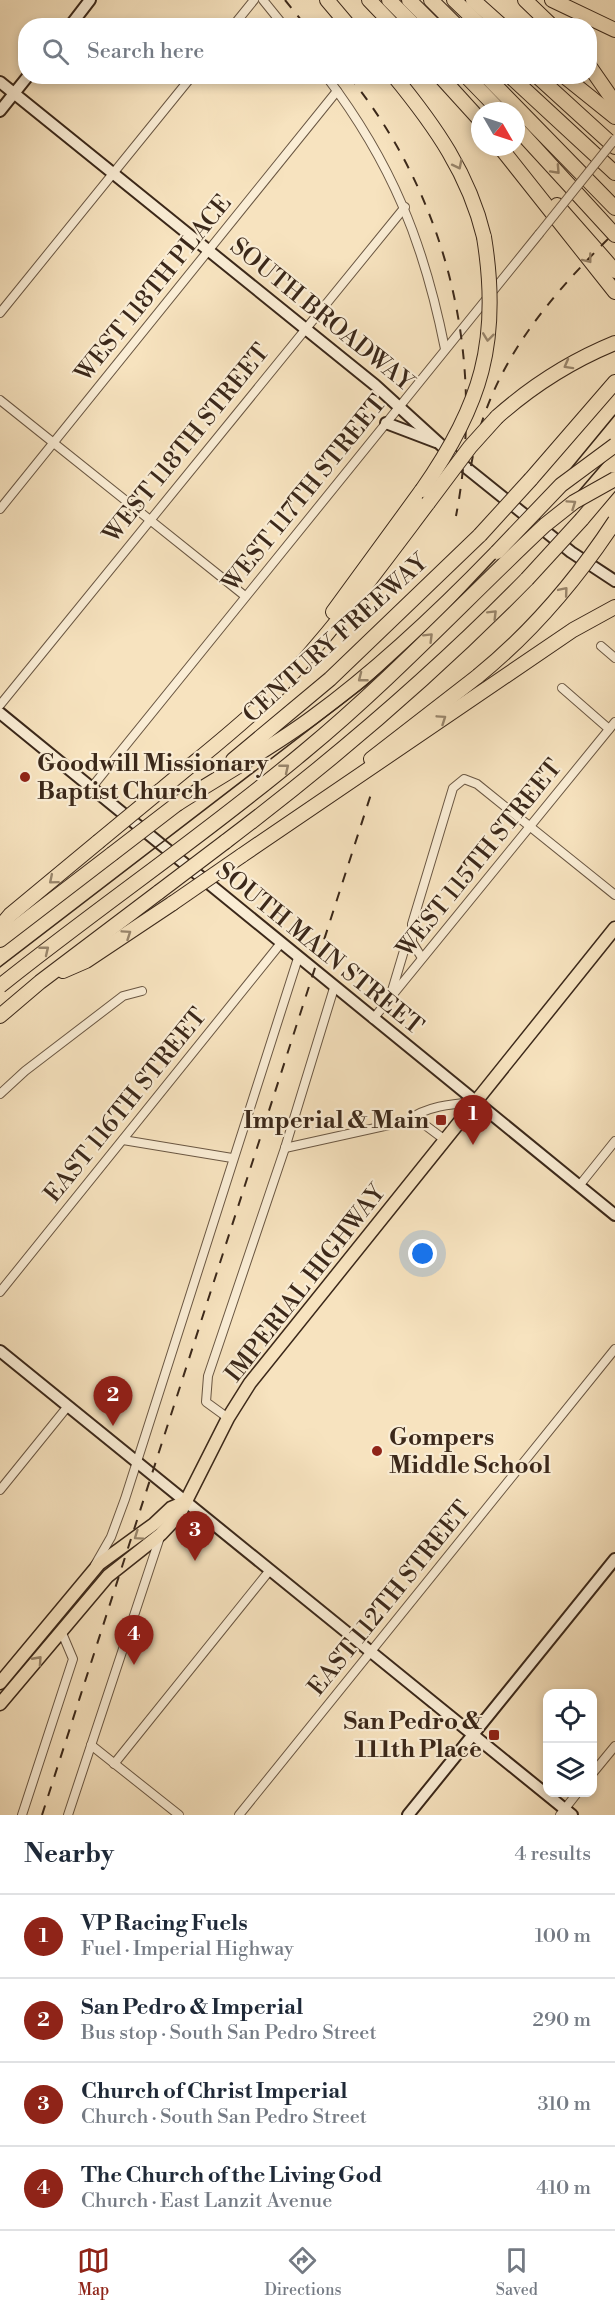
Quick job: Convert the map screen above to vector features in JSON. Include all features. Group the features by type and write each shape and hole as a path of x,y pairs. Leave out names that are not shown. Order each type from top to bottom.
{"highway":[{"path":"327,0 342,18"},
{"path":"369,0 386,18"},
{"path":"389,0 407,18"},
{"path":"408,0 427,18"},
{"path":"431,0 449,18"},
{"path":"454,0 473,18"},
{"path":"473,0 493,18"},
{"path":"525,0 545,18"},
{"path":"552,0 590,18"},
{"path":"597,21 615,30"},
{"path":"597,77 615,103"},
{"path":"401,84 427,116 452,154 469,189 484,237 490,312 483,368 464,422 425,497"},
{"path":"447,84 471,110"},
{"path":"474,84 491,102"},
{"path":"494,84 615,208"},
{"path":"518,84 615,173"},
{"path":"546,84 615,147"},
{"path":"574,84 615,117"},
{"path":"525,137 615,235"},
{"path":"507,156 615,292"},
{"path":"513,156 615,271"},
{"path":"0,927 10,915 211,748 268,690 425,497 497,417 541,382 597,351 615,344"},
{"name":"CENTURY FREEWAY","path":"0,940 177,804 330,678 480,535 615,382"},
{"path":"598,403 615,393"},
{"path":"177,804 311,718 373,670 428,622 561,485 615,445"},
{"path":"0,1016 40,982 225,842 374,724 461,645 527,579 615,480"},
{"path":"0,986 69,930 304,752 375,692 545,525 574,502 615,480"},
{"path":"341,788 380,751 477,676 513,645 550,606 615,521"},
{"path":"40,982 86,961 573,630 615,607"}],"main road":[{"path":"76,18 90,0"},
{"name":"SOUTH BROADWAY","path":"0,82 115,172 400,405 441,444 571,552 615,581"},
{"path":"0,111 22,84"},
{"path":"386,423 441,444"},
{"name":"SOUTH MAIN STREET","path":"0,713 334,988 615,1215"},
{"name":"IMPERIAL HIGHWAY","path":"0,1704 108,1576 161,1534 179,1515 228,1418 250,1383 615,928"},
{"path":"0,1351 566,1813"},
{"name":"IMPERIAL HIGHWAY","path":"0,1683 91,1572 108,1555 154,1524 171,1508 185,1502"},
{"path":"408,1815 615,1559"},
{"path":"62,1633 61,1624 84,1596 91,1572"}],"street":[{"path":"239,18 254,0"},
{"path":"263,0 278,18"},
{"path":"0,313 186,84"},
{"path":"332,84 367,135 405,207 419,246 446,349"},
{"name":"WEST 118TH PLACE","path":"0,509 337,91"},
{"name":"WEST 117TH STREET","path":"92,787 615,139"},
{"name":"WEST 118TH STREET","path":"0,705 305,327 405,207"},
{"path":"0,400 245,596"},
{"path":"601,646 615,658"},
{"path":"562,688 609,729"},
{"name":"WEST 115TH STREET","path":"373,1019 615,722"},
{"path":"390,998 453,788 464,779 477,784 615,895"},
{"path":"412,924 412,942 422,958"},
{"name":"EAST 116TH STREET","path":"0,1292 281,944"},
{"path":"91,1572 111,1537 136,1463 298,958"},
{"path":"228,1418 206,1402 205,1391 285,1148 334,988"},
{"path":"0,1094 25,1071 123,996 142,991"},
{"path":"407,1121 417,1113 448,1105 476,1102"},
{"path":"285,1148 407,1121 425,1125 445,1140"},
{"path":"123,1140 232,1158"},
{"path":"579,1186 615,1141"},
{"name":"EAST 112TH STREET","path":"239,1815 615,1349"},
{"path":"0,1490 68,1406"},
{"path":"68,1815 161,1534"},
{"path":"114,1764 270,1570"},
{"path":"22,1815 73,1659 62,1633"},
{"path":"91,1745 179,1815"},
{"path":"597,1768 615,1746"},
{"path":"566,1813 575,1797"}],"tram line":[{"path":"0,967 367,685 440,618 502,552 615,415"},
{"path":"435,635 542,534 615,449"}],"railway":[{"path":"285,0 300,18"},
{"path":"355,84 384,124 412,175 435,229 451,284 462,341 466,399 464,457 456,516"},
{"path":"471,466 479,431 506,367 544,310 566,283 615,232"},
{"path":"42,1815 372,791"}],"place":[{"name":"Goodwill Missionary Baptist Church","path":"25,777"},
{"name":"Imperial & Main","path":"441,1120"},
{"name":"VP Racing Fuels","path":"473,1145"},
{"name":"San Pedro & Imperial","path":"113,1426"},
{"name":"Gompers Middle School","path":"377,1451"},
{"name":"Church of Christ Imperial","path":"195,1561"},
{"name":"The Church of the Living God","path":"134,1665"},
{"name":"San Pedro & 111th Place","path":"494,1735"}]}
